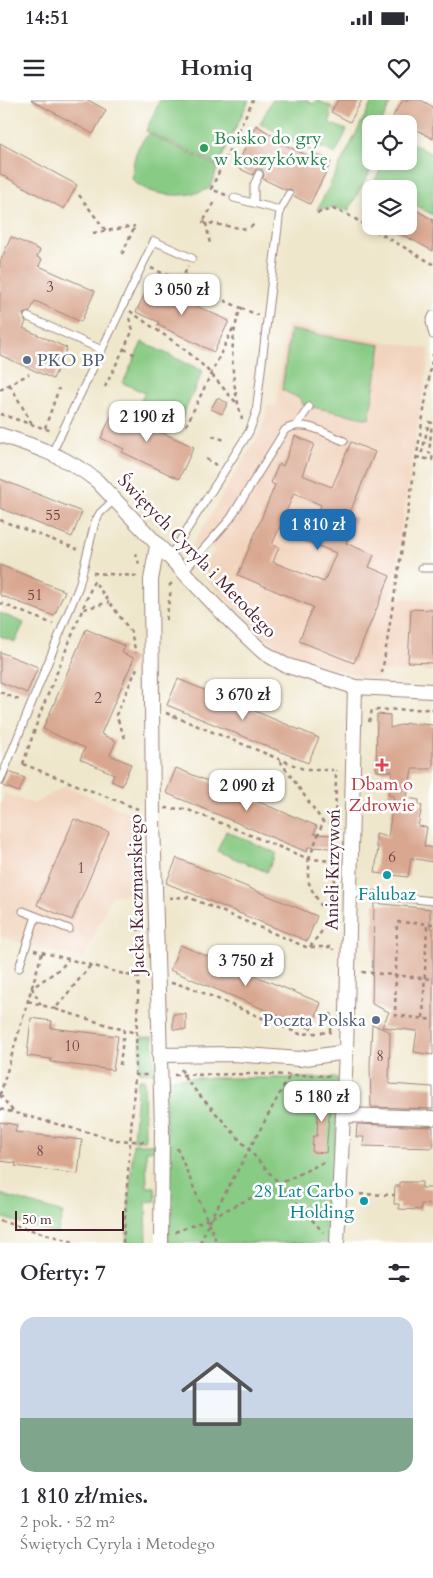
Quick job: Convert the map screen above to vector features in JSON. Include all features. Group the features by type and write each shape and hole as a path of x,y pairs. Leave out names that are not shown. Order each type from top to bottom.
{"street":[{"name":"Świętych Cyryla i Metodego","path":"0,435 52,453 86,472 115,499 232,624 263,652 293,668 355,687 433,691"},
{"name":"Jacka Kaczmarskiego","path":"157,546 151,580 153,807 159,1055 168,1143 161,1241"},
{"name":"Anieli Krzywoń","path":"332,1239 341,1154 347,1031 355,687"},
{"path":"159,1055 234,1054 299,1059 346,1052"},
{"path":"343,1116 433,1118"}],"lane":[{"path":"254,203 254,185 259,174"},
{"path":"169,558 249,432 256,413 271,302 280,210 289,194"},
{"path":"234,198 280,210"},
{"path":"52,453 154,241 192,258"},
{"path":"433,316 430,321 430,330 433,335"},
{"path":"28,317 102,350"},
{"path":"183,572 230,520 286,430 297,425 309,407"},
{"path":"297,425 314,429 344,441"},
{"path":"0,781 79,586 95,522 115,499"},
{"path":"422,568 433,568"},
{"path":"351,892 433,901"},
{"path":"23,911 69,929"},
{"path":"19,968 36,916"}],"path":[{"path":"234,198 211,189 253,100"},
{"path":"79,195 106,231"},
{"path":"210,244 204,222 216,200"},
{"path":"317,214 333,209 350,216 433,264"},
{"path":"204,222 246,229"},
{"path":"250,227 254,225"},
{"path":"93,233 135,226 122,254"},
{"path":"181,281 192,258"},
{"path":"145,276 150,267 260,316"},
{"path":"186,426 241,308"},
{"path":"105,387 133,330 129,310 166,335 211,373 228,395 238,404"},
{"path":"234,324 233,384 244,425"},
{"path":"124,349 136,355"},
{"path":"382,673 433,354"},
{"path":"0,390 29,374"},
{"path":"10,385 32,424"},
{"path":"45,428 58,388"},
{"path":"0,414 61,435"},
{"path":"416,457 432,460 433,454 429,453 432,423 428,422 422,452 417,450"},
{"path":"212,436 225,440"},
{"path":"206,459 216,464"},
{"path":"0,520 87,554"},
{"path":"23,764 40,714 84,609 95,573"},
{"path":"103,575 142,576"},
{"path":"94,581 132,632 137,656"},
{"path":"84,609 109,602"},
{"path":"0,603 62,628"},
{"path":"125,738 116,715 136,669 137,662"},
{"path":"0,692 31,704"},
{"path":"372,710 433,709"},
{"path":"165,712 306,770 335,770 334,931"},
{"path":"10,759 138,809"},
{"path":"280,760 323,822"},
{"path":"153,807 186,809 308,859 334,861"},
{"path":"323,822 335,822"},
{"path":"323,822 308,859 311,866 308,879 322,907 334,909"},
{"path":"155,898 188,897 310,947 334,947"},
{"path":"123,1243 135,1075 139,978 139,914"},
{"path":"310,947 334,915"},
{"path":"433,924 397,922 397,976 394,1015 433,1020"},
{"path":"423,1018 427,924"},
{"path":"333,955 334,939"},
{"path":"14,1113 0,1095 44,953 139,978"},
{"path":"32,988 61,968 68,960"},
{"path":"55,1009 90,966"},
{"path":"362,972 433,979"},
{"path":"157,981 187,986 300,1034 347,1031"},
{"path":"32,988 41,1005"},
{"path":"28,1001 137,1033"},
{"path":"330,1032 332,1006"},
{"path":"120,1065 124,1030"},
{"path":"174,1054 184,1075 279,1184 332,1239"},
{"path":"135,1075 154,1075"},
{"path":"165,1075 345,1077"},
{"path":"200,1243 205,1234 208,1219 217,1208 290,1075"},
{"path":"0,1109 130,1142 168,1143 208,1219 217,1243"},
{"path":"161,1241 341,1154"},
{"path":"338,1193 395,1195"},
{"path":"0,1221 76,1243"},
{"path":"53,1243 54,1236"}],"shaded area":[{"path":"287,325 430,349 391,597 433,601 433,671 379,671 378,678 361,676 317,665 287,652 261,636 201,572 215,550 208,545 190,549 263,428 268,406 276,405"},
{"path":"65,786 133,814 129,894 112,896 84,958 31,946 0,936 0,808 4,793 34,804"}],"green space":[{"name":"Boisko do gry w koszykówkę","path":"160,100 249,100 218,165 146,131"},
{"path":"272,100 307,100 313,104 317,100 332,107 329,112 332,115 329,123 347,130 335,154 318,146 314,152 277,135 277,132 260,124"},
{"path":"373,100 392,100 385,115 365,115"},
{"path":"362,122 362,170 371,170 365,180 362,180 362,186 348,211 333,207 317,210"},
{"path":"149,134 218,167 210,188 191,194 169,195 148,190 132,179 134,160 138,149"},
{"path":"417,146 433,155 433,215 417,206 417,180 375,180 380,170 417,170"},
{"path":"290,330 381,345 369,419 303,405 301,399 282,390"},
{"path":"142,342 203,371 181,419 141,400 145,393 123,383"},
{"path":"0,613 24,623 15,642 0,636"},
{"path":"226,831 276,853 267,872 217,851"},
{"path":"141,1037 153,1037 154,1073 139,1072"},
{"path":"165,1078 338,1078 332,1243 168,1243"},
{"path":"144,1079 145,1140 133,1140 138,1080"},
{"path":"133,1144 154,1144 155,1150 146,1151 147,1187 155,1187 156,1201 146,1202 147,1243 126,1243"},
{"path":"0,1194 63,1213 57,1234 0,1217"}],"building":[{"path":"31,100 88,100 106,110 93,134"},
{"path":"338,100 362,100 350,122 331,112"},
{"path":"403,100 421,100 433,107 433,139 417,130 417,115 394,115"},
{"path":"256,125 273,136 271,138 310,157 312,153 331,162 310,204 294,196 291,189 286,190 263,179 262,169 256,169 253,175 236,167"},
{"path":"0,143 77,185 64,209 0,174"},
{"path":"417,211 433,220 433,251 404,235 417,235"},
{"path":"11,237 40,250 37,257 42,259 39,266 95,291 81,322 35,301 30,312 23,314 26,322 23,328 67,348 53,379 0,355 0,262"},
{"path":"152,278 176,289 173,295 229,321 214,352 158,325 159,322 136,312"},
{"path":"217,398 228,403 222,414 211,409"},
{"path":"117,404 141,415 138,422 194,447 179,479 122,452 124,449 101,438"},
{"path":"295,436 314,444 302,475 332,487 351,442 375,452 349,515 356,518 346,543 374,555 369,567 390,576 354,663 299,641 313,607 238,575 275,485 271,483 274,475 279,464 283,466","holes":["294,493 321,505 306,541 336,553 324,582 273,562 279,547 272,545"]},
{"path":"0,479 82,512 72,537 0,508"},
{"path":"0,565 65,591 54,616 0,595"},
{"path":"411,609 433,610 433,663 408,662"},
{"path":"86,629 125,646 122,653 134,658 101,734 116,741 110,755 131,764 122,786 111,781 114,774 80,759 85,748 43,729"},
{"path":"0,652 38,667 27,693 0,682"},
{"path":"178,679 319,738 308,763 167,705"},
{"path":"377,714 390,715 390,728 408,723 433,725 433,766 431,769 412,769 407,798 419,800 419,805 422,806 418,826 427,827 424,846 433,848 433,862 411,858 408,877 375,873 378,847 376,847 376,834 388,837 394,796 388,795 392,771 376,771"},
{"path":"176,768 317,826 314,834 333,835 332,848 308,847 307,852 166,793"},
{"path":"9,772 25,778 19,792 3,786"},
{"path":"74,819 109,832 72,920 37,905"},
{"path":"177,858 317,916 307,941 166,883"},
{"path":"374,903 430,909 430,928 433,928 433,1055 414,1052 417,1031 382,1027 389,1012 372,1004"},
{"path":"180,945 321,1003 311,1029 170,970"},
{"path":"173,1014 186,1014 186,1030 173,1029"},
{"path":"31,1018 52,1021 51,1028 118,1036 113,1070 51,1062 51,1059 27,1056"},
{"path":"372,1024 390,1032 389,1084 433,1087 433,1109 371,1107 370,1065"},
{"path":"319,1092 331,1092 326,1153 312,1152 313,1136 317,1136"},
{"path":"0,1122 17,1125 15,1132 82,1140 78,1174 15,1166 16,1163 0,1161"},
{"path":"357,1124 433,1127 433,1148 363,1146 364,1137 356,1137"},
{"path":"400,1182 422,1182 422,1188 433,1188 433,1205 421,1204 421,1210 399,1209 399,1204 394,1204 395,1186 400,1186"}],"place":[{"name":"Boisko do gry w koszykówkę","path":"204,148"},
{"name":"PKO BP","path":"27,360"},
{"name":"Dbam o Zdrowie","path":"382,765"},
{"name":"Falubaz","path":"387,875"},
{"name":"Poczta Polska","path":"376,1020"},
{"name":"28 Lat Carbo Holding","path":"364,1201"}]}
